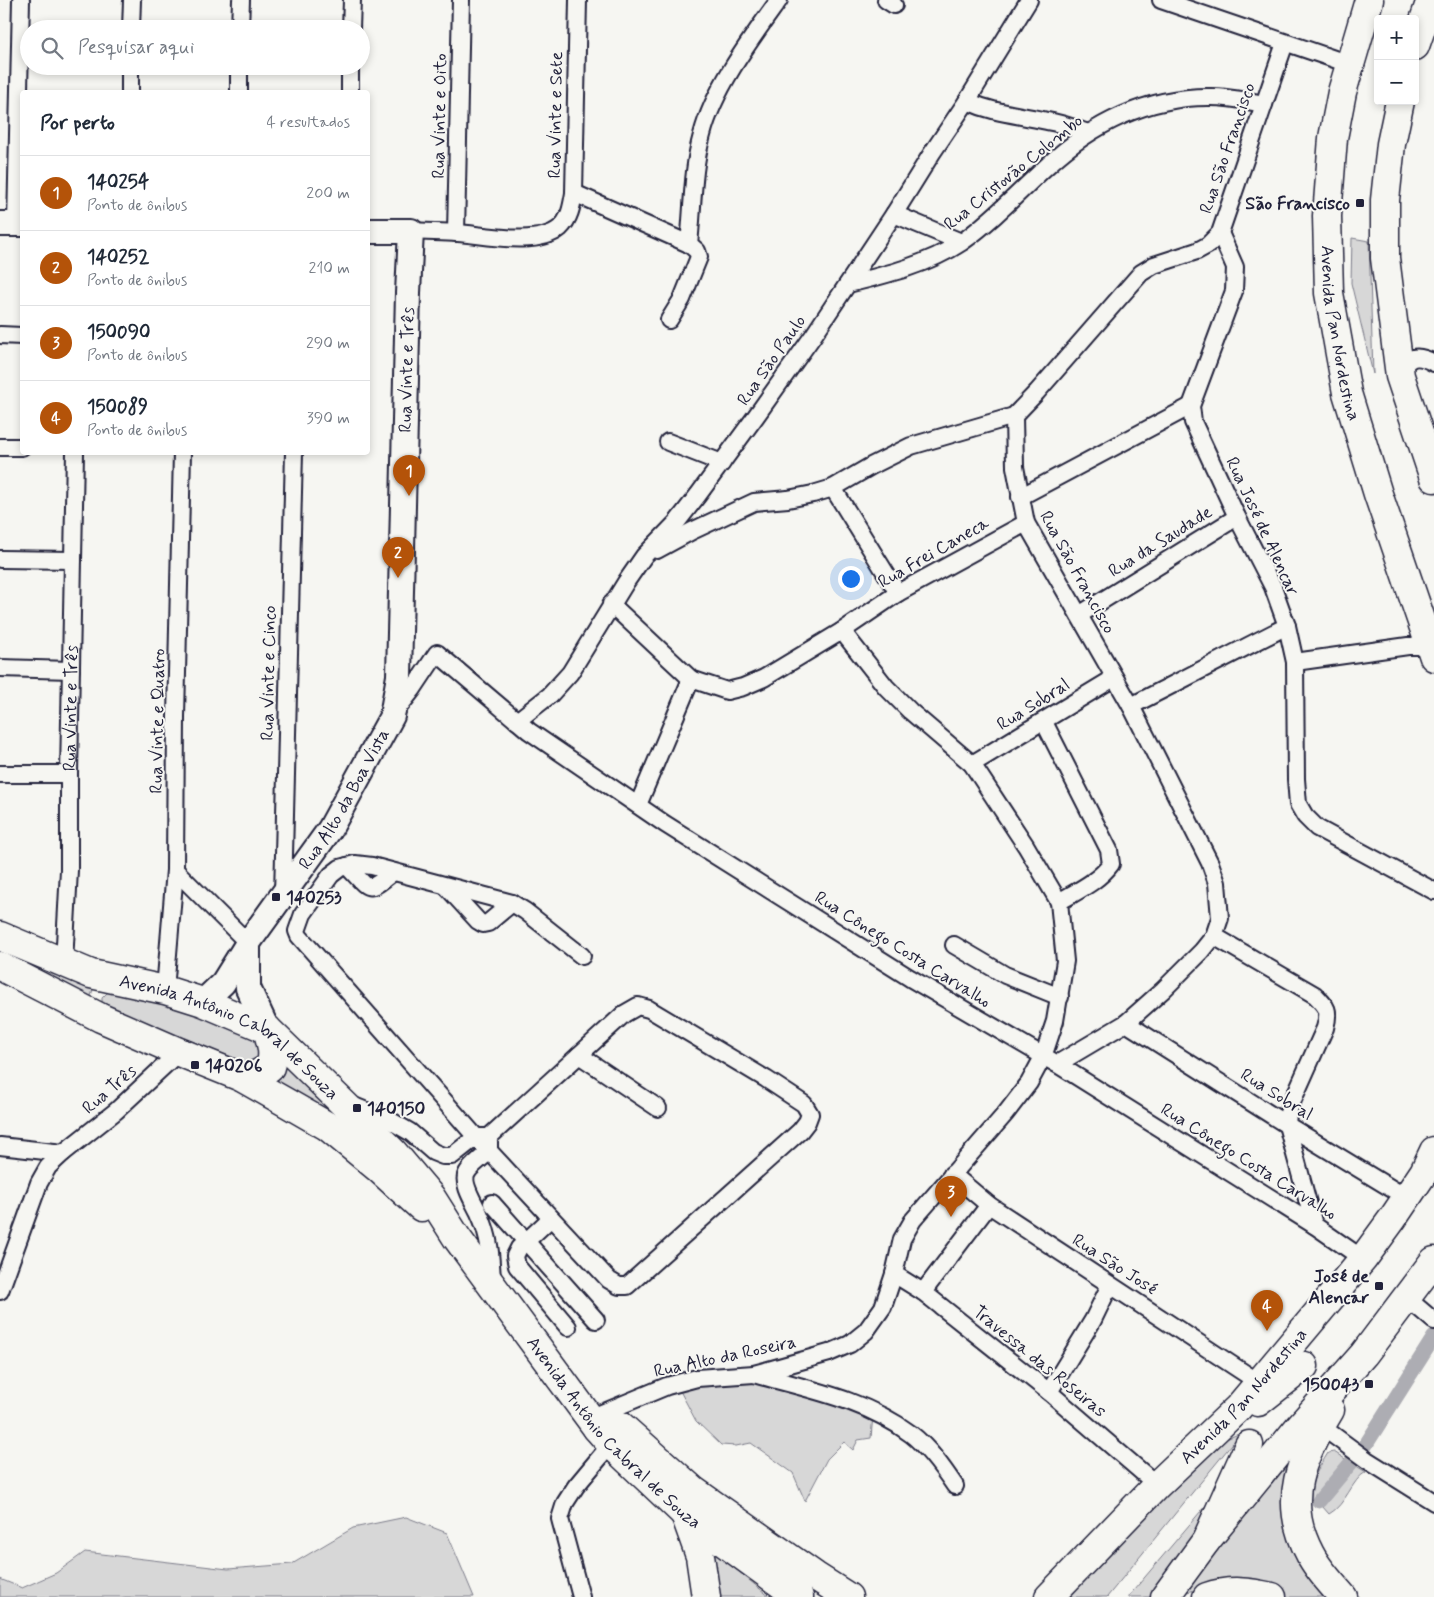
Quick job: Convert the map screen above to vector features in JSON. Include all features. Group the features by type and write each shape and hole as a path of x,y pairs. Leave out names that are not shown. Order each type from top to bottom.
{"highway":[{"name":"Avenida Pan Nordestina","path":"1368,0 1349,64 1333,138 1327,216 1329,293 1347,393 1378,494 1422,586 1433,647"},
{"path":"1419,34 1431,0"},
{"path":"1399,105 1391,144 1385,200 1385,258 1400,376 1434,478"},
{"name":"Avenida Antônio Cabral de Souza","path":"0,936 91,974 165,990 203,1002 267,1030 393,1152 431,1197 457,1238 599,1430 686,1514 800,1597"},
{"name":"Avenida Antônio Cabral de Souza","path":"0,966 102,1018 241,1077 327,1126 457,1238"},
{"path":"102,1018 99,1012 101,999 118,980"},
{"path":"241,1077 256,1075 270,1067 273,1058 272,1044 267,1030"},
{"name":"Avenida Pan Nordestina","path":"1049,1597 1157,1485 1216,1431 1258,1384 1363,1259 1407,1198 1424,1172 1434,1151"},
{"path":"1165,1597 1206,1541 1314,1421 1434,1261"},
{"path":"1216,1431 1304,1366"},
{"path":"1314,1421 1296,1490 1296,1512 1310,1554 1317,1566 1343,1597"},
{"path":"599,1430 614,1424 621,1426 694,1492 814,1576 848,1597"},
{"path":"1206,1541 1248,1445"},
{"path":"686,1514 700,1556 706,1597"},
{"path":"1208,1597 1218,1593 1244,1592 1272,1597"}],"main road":[{"path":"370,231 411,231"},
{"name":"Rua Vinte e Três","path":"392,716 399,676 411,231"},
{"name":"Rua Alto da Boa Vista","path":"203,1002 223,983 248,943 330,829 392,716"},
{"path":"248,943 248,988 267,1030"}],"street":[{"path":"20,20 21,0"},
{"path":"131,20 132,0"},
{"path":"240,20 241,0"},
{"path":"351,20 352,0"},
{"name":"Rua Vinte e Oito","path":"456,233 461,0"},
{"name":"Rua Vinte e Sete","path":"456,233 505,238 534,238 550,234 561,227 568,216 574,193 578,0"},
{"path":"689,244 694,178 702,134 713,103 747,46 779,0"},
{"name":"Rua São Paulo","path":"518,721 550,695 570,673 611,604 644,556 676,522 722,463 813,336 967,101 1029,0"},
{"path":"1160,0 1349,64"},
{"path":"13,224 20,28"},
{"name":"Rua São Francisco","path":"1050,1060 1126,1023 1202,952 1214,936 1220,918 1217,883 1210,863 1131,706 1026,523 1015,467 1014,416 1068,358 1141,273 1154,265 1197,251 1208,245 1220,233 1285,43"},
{"path":"130,75 130,90"},
{"path":"239,75 239,90"},
{"path":"350,75 350,90"},
{"name":"Rua Cristovão Colombo","path":"848,284 891,274 923,262 961,242 1008,203 1048,165 1088,133 1117,118 1152,104 1181,98 1213,97 1264,104"},
{"path":"967,101 987,109 1015,116 1046,120 1088,133"},
{"path":"574,193 689,244 697,251 699,257 688,286 669,320"},
{"path":"894,214 961,242"},
{"path":"411,231 456,233"},
{"path":"1020,497 1191,406 1234,291 1235,267 1220,233"},
{"path":"0,336 20,336"},
{"path":"1400,376 1403,367 1409,359 1425,358 1434,363"},
{"name":"Rua José de Alencar","path":"1191,406 1193,422 1237,517 1273,586 1286,626 1295,662 1296,779 1298,804 1304,816 1317,828 1434,891"},
{"path":"644,556 692,530 754,502 796,498 833,488 911,446 1014,416"},
{"path":"668,442 722,463"},
{"path":"0,447 20,447"},
{"name":"Rua Vinte e Três","path":"64,962 69,870 75,455"},
{"name":"Rua Vinte e Quatro","path":"165,990 175,870 176,717 182,455"},
{"name":"Rua Vinte e Cinco","path":"283,895 294,455"},
{"path":"833,488 898,593"},
{"name":"Rua da Saudade","path":"1078,615 1237,517"},
{"name":"Rua Frei Caneca","path":"611,604 691,679 727,690 743,688 764,678 842,631 898,593 1026,523"},
{"path":"0,559 73,560"},
{"path":"1131,706 1286,626"},
{"path":"842,631 886,687 935,734 972,764 1026,846 1059,902 1106,872 1111,864 1109,850 1044,722"},
{"path":"1295,662 1408,646 1433,647"},
{"name":"Rua Alto da Boa Vista","path":"392,716 414,688 437,653"},
{"name":"Rua Cônego Costa Carvalho","path":"437,653 550,747 665,824 842,936 978,1019 1050,1060 1314,1225 1363,1259"},
{"path":"0,668 71,670"},
{"name":"Rua Sobral","path":"972,764 1114,678"},
{"path":"638,805 691,679"},
{"path":"0,774 69,774"},
{"path":"493,1286 490,1245 485,1224 467,1188 466,1173 485,1142 624,1014 638,1006 649,1009 766,1079 804,1104 810,1114 800,1131 627,1286 619,1286 609,1280 551,1218 485,1142 296,931 303,914 331,875 347,866 370,888 393,872 512,903 582,956"},
{"path":"175,870 248,943"},
{"path":"446,886 483,924 488,923 512,903"},
{"name":"Rua Alto da Roseira","path":"599,1430 667,1386 698,1378 754,1374 829,1353 850,1344 866,1331 883,1307 894,1274 902,1239 912,1220 1050,1060 1065,961 1059,902"},
{"path":"1214,936 1315,995 1326,1006 1329,1015 1326,1028 1292,1102 1288,1113 1287,1125 1314,1225"},
{"path":"954,945 1005,974 1060,997"},
{"name":"Rua Sobral","path":"1126,1023 1407,1198"},
{"name":"Rua Três","path":"0,1291 39,1182 48,1167 116,1110 179,1052"},
{"path":"579,1055 658,1108"},
{"path":"342,1102 390,1121 410,1132 433,1152 443,1156 452,1156 485,1142"},
{"path":"0,1146 63,1153"},
{"name":"Rua São José","path":"952,1174 989,1205 1252,1378 1258,1384"},
{"path":"492,1203 596,1320"},
{"path":"923,1292 989,1205"},
{"path":"551,1218 519,1248 515,1256 517,1266 568,1327"},
{"name":"Travessa das Roseiras","path":"894,1274 923,1292 1049,1392 1157,1485"},
{"path":"1049,1392 1093,1320 1110,1285"},
{"path":"1407,1298 1434,1321"},
{"path":"754,1374 860,1405 891,1421 912,1435 925,1448 956,1486"},
{"path":"1314,1421 1353,1451 1434,1502"},
{"path":"582,1597 560,1519 565,1503 576,1486 599,1430"}],"shaded area":[{"path":"1352,238 1369,241 1373,374 1351,283"},
{"path":"0,950 94,986 88,1006 0,958"},
{"path":"126,988 258,1035 267,1054 241,1067 102,1009 102,998 110,990"},
{"path":"277,1047 385,1151 266,1077"},
{"path":"754,1378 873,1415 871,1438 858,1440 853,1450 844,1442 827,1459 805,1501 793,1473 751,1443 736,1446 721,1445 696,1421 679,1389 691,1383"},
{"path":"1306,1432 1289,1486 1335,1597 1288,1597 1271,1589 1208,1587 1174,1595"},
{"path":"1241,1433 1107,1597 1058,1597 1211,1445"},
{"path":"1334,1452 1366,1472 1357,1480 1340,1505 1329,1514 1322,1506 1309,1498 1318,1469 1328,1453"},
{"path":"1229,1478 1203,1539 1155,1597 1128,1597"},
{"path":"406,1517 447,1533 474,1597 0,1597 0,1579 22,1588 56,1573 85,1552 228,1569 292,1564 353,1528"},
{"path":"707,1546 770,1597 712,1597"}],"waterway":[{"path":"1319,1501 1365,1446 1434,1337"}],"place":[{"name":"São Francisco","path":"1360,203"},
{"name":"140254","path":"409,496"},
{"name":"140252","path":"398,578"},
{"name":"140253","path":"276,897"},
{"name":"140206","path":"195,1065"},
{"name":"140150","path":"357,1108"},
{"name":"150090","path":"951,1217"},
{"name":"José de Alencar","path":"1379,1286"},
{"name":"150089","path":"1267,1331"},
{"name":"150043","path":"1369,1384"}]}
